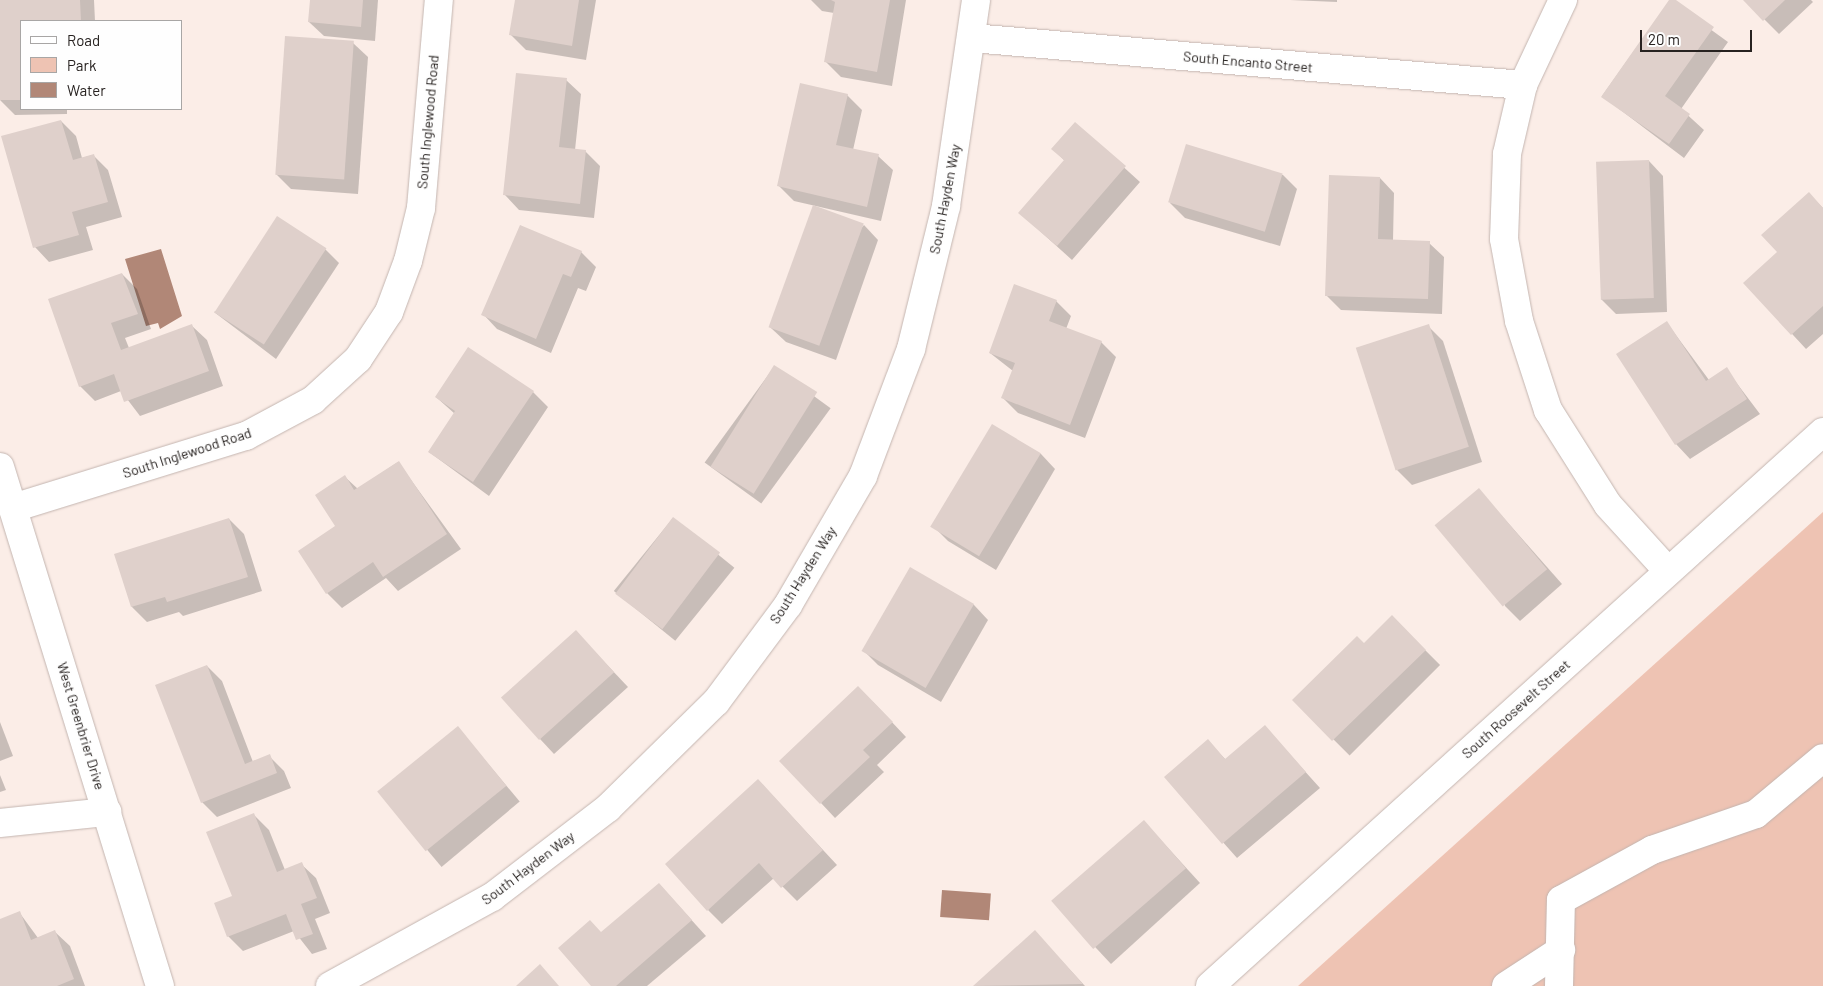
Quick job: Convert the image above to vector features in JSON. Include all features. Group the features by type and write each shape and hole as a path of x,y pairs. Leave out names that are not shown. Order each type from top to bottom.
{"street":[{"name":"South Inglewood Road","path":"13,508 246,436 313,400 358,359 389,312 420,208 439,0"},
{"name":"South Hayden Way","path":"330,986 492,897 608,808 716,702 788,604 863,476 912,349 946,206 972,38 976,0"},
{"path":"1563,0 1523,85 1507,154 1504,239 1519,321 1548,410 1608,504 1668,571"},
{"name":"South Encanto Street","path":"972,38 1523,85"},
{"name":"South Roosevelt Street","path":"1210,986 1823,432"},
{"name":"West Greenbrier Drive","path":"0,467 160,986"},
{"path":"1559,986 1561,900 1652,850 1756,814 1823,758"},
{"path":"0,823 107,812"},
{"path":"1506,986 1561,950"}],"green space":[{"path":"1823,512 1823,986 1298,986"}],"water":[{"path":"161,249 182,316 160,329 158,323 146,326 125,259"},
{"path":"942,890 991,893 989,920 940,917"}],"building":[{"path":"0,0 80,0 81,20 20,20 20,100 0,100"},
{"path":"310,0 363,0 361,27 308,22"},
{"path":"515,0 579,0 572,46 509,35"},
{"path":"831,0 890,0 877,72 824,62 835,2"},
{"path":"1669,0 1676,0 1714,27 1665,96 1690,114 1669,144 1601,97"},
{"path":"1743,0 1785,0 1763,21"},
{"path":"285,36 354,41 344,179 275,175"},
{"path":"516,73 567,78 559,147 586,150 580,204 503,195"},
{"path":"800,83 848,94 836,145 879,154 867,207 777,186"},
{"path":"61,120 73,160 94,154 108,202 72,212 79,235 33,248 1,136"},
{"path":"1075,122 1126,166 1057,246 1018,213 1064,160 1051,149"},
{"path":"1186,144 1283,174 1265,232 1168,202"},
{"path":"1649,160 1654,298 1601,300 1596,162"},
{"path":"1329,175 1380,177 1378,239 1430,241 1428,299 1325,296"},
{"path":"1809,192 1823,208 1823,306 1791,335 1743,283 1777,252 1761,235"},
{"path":"813,205 864,223 819,346 769,327"},
{"path":"277,216 326,248 264,345 214,312"},
{"path":"520,225 582,251 571,277 563,274 536,339 481,315"},
{"path":"122,273 138,314 111,323 121,350 192,324 209,371 124,402 114,374 79,387 48,299"},
{"path":"1014,284 1057,300 1049,321 1102,341 1070,425 1001,398 1015,363 989,353"},
{"path":"1667,321 1706,381 1727,367 1747,399 1675,445 1616,354"},
{"path":"1429,324 1469,447 1396,470 1356,348"},
{"path":"468,347 534,391 473,482 428,452 455,411 435,397"},
{"path":"774,365 817,392 754,494 710,467"},
{"path":"992,424 1041,453 979,556 930,527"},
{"path":"399,461 447,534 383,577 373,562 326,594 298,551 335,526 315,495 345,475 354,490"},
{"path":"1479,488 1547,569 1503,606 1435,525"},
{"path":"673,517 720,553 662,629 615,594"},
{"path":"229,518 248,577 167,602 165,597 131,607 114,554"},
{"path":"910,567 974,604 926,688 862,651"},
{"path":"1392,615 1426,650 1332,741 1292,700 1357,636 1364,643"},
{"path":"576,630 614,672 539,740 501,698"},
{"path":"207,665 245,764 270,754 277,773 201,803 155,685"},
{"path":"858,686 893,722 863,750 870,757 820,804 779,761"},
{"path":"1265,725 1306,772 1222,844 1164,777 1208,739 1225,759"},
{"path":"458,726 506,786 426,851 377,791"},
{"path":"758,779 823,850 781,888 759,863 707,911 665,864"},
{"path":"254,813 277,872 302,862 317,898 301,904 313,934 296,940 286,914 227,937 214,903 232,896 206,832"},
{"path":"1144,820 1186,868 1093,949 1051,901"},
{"path":"659,883 692,920 616,986 591,986 558,948 590,920 601,932"},
{"path":"20,911 31,940 55,930 74,979 57,986 0,986 0,919"},
{"path":"1035,930 1083,984 973,986"},
{"path":"540,964 559,986 516,986"}]}
